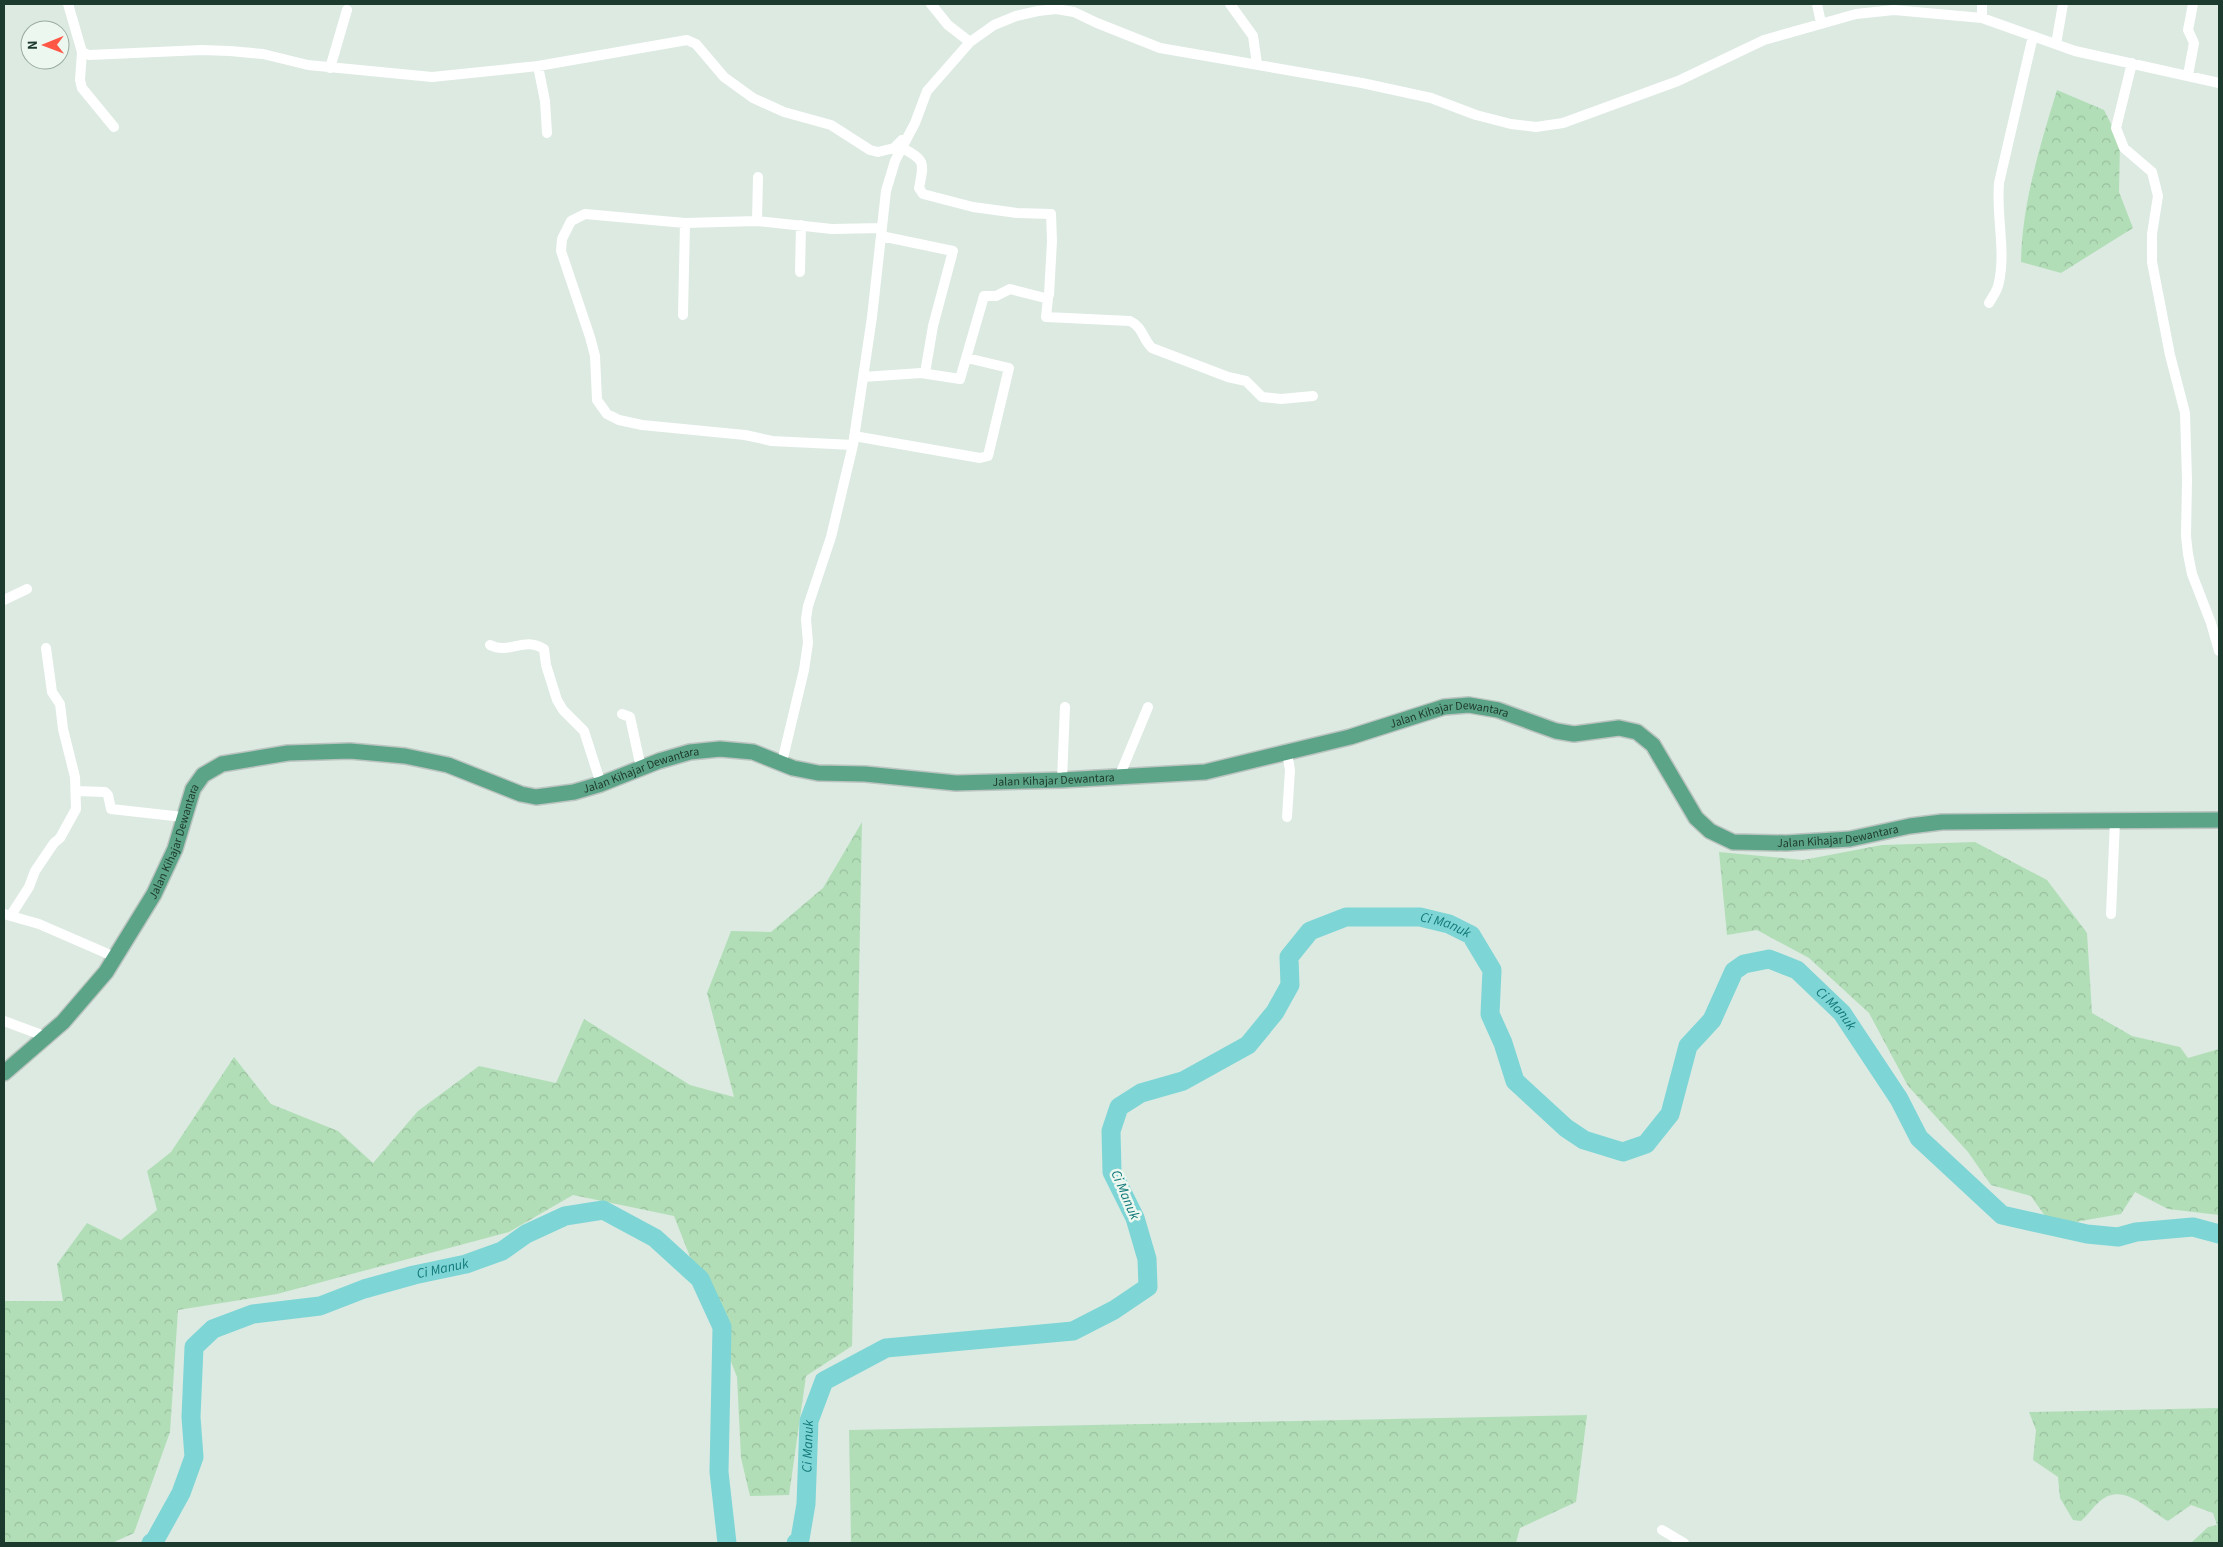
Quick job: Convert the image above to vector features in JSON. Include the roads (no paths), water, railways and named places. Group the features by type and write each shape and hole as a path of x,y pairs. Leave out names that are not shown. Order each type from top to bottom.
{"main road":[{"name":"Jalan Kihajar Dewantara","path":"4,1073 47,1037 84,1000 115,957 158,886 174,849 183,817 197,783 214,767 308,751 372,752 432,761 476,774 521,794 536,797 558,795 601,784 690,752 720,748 753,752 793,768 818,773 865,774 956,783 1062,780 1205,772 1350,737 1444,707 1480,706 1565,732 1587,733 1619,728 1637,732 1653,745 1696,818 1710,831 1733,842 1786,843 1850,839 1910,826 1942,822 2219,820"}],"street":[{"path":"68,4 82,52 80,80 82,88 114,127"},
{"path":"931,4 948,25 970,42"},
{"path":"1230,4 1253,36 1257,64"},
{"path":"1817,4 1821,23"},
{"path":"1982,4 1982,18"},
{"path":"2056,44 2063,4"},
{"path":"2188,75 2194,42 2188,30 2193,4"},
{"path":"782,762 804,670 808,643 806,619 808,606 831,537 853,440 872,317 886,191 895,161 916,123 927,91 934,80 970,42 994,25 1030,8 1074,12 1160,48 1362,83 1431,98 1476,115 1511,124 1536,127 1563,123 1608,108 1678,81 1764,40 1856,14 1894,10 1982,18 2056,44 2219,83"},
{"path":"330,68 347,10"},
{"path":"1989,303 1997,290 2000,270 1998,184 2033,36"},
{"path":"82,52 90,56 101,56 202,50 230,51 263,54 308,65 330,68 432,76 538,66 687,40 696,44 724,76 753,98 784,112 831,125 870,150 878,152 894,148 916,123"},
{"path":"2132,63 2116,128 2120,142 2152,172 2156,184 2158,196 2152,234 2152,262 2162,317 2185,413 2188,554 2192,574 2211,623 2219,651"},
{"path":"538,66 545,101 548,133"},
{"path":"902,148 916,155 923,162 919,189 923,194 973,207 1017,213 1051,214 1052,241 1046,317 1130,321 1137,324 1147,344 1152,348 1228,377 1246,381 1262,397 1313,396"},
{"path":"757,221 758,177"},
{"path":"925,373 933,326 954,251 881,232 757,221 685,223 585,214 571,220 562,239 563,260 595,356 597,400 601,408 619,420 642,425 745,435 772,442 853,440 980,458 988,456 1009,368 967,358"},
{"path":"683,315 685,223"},
{"path":"800,272 801,225"},
{"path":"862,377 925,373 960,379 984,296 996,296 1010,289 1048,298"},
{"path":"4,600 27,589"},
{"path":"490,645 503,649 527,643 544,649 548,672 557,700 562,710 584,730 601,784"},
{"path":"46,648 51,687 53,695 60,704 63,728 75,777 74,815 60,838 54,843 35,871 29,887 7,914 39,924 115,957"},
{"path":"1062,780 1065,707"},
{"path":"1119,777 1148,707"},
{"path":"622,714 630,717 642,768"},
{"path":"1287,753 1290,770 1287,817"},
{"path":"76,791 104,792 108,795 110,807 113,809 183,817"},
{"path":"2111,914 2115,821"},
{"path":"4,1021 47,1037"},
{"path":"1662,1530 1684,1543"}],"waterway":[{"name":"Ci Manuk","path":"796,1543 800,1539 806,1504 809,1421 824,1381 886,1348 1073,1331 1114,1310 1148,1287 1147,1259 1135,1218 1112,1172 1111,1131 1119,1107 1141,1093 1183,1081 1248,1045 1275,1012 1290,985 1289,957 1310,931 1346,917 1420,917 1449,924 1471,935 1492,970 1490,1014 1503,1043 1515,1081 1566,1128 1584,1140 1623,1152 1646,1144 1670,1114 1688,1046 1712,1020 1734,971 1744,964 1769,959 1797,970 1842,1013 1899,1099 1919,1138 2002,1215 2087,1234 2118,1237 2136,1232 2193,1227 2219,1234"},
{"name":"Ci Manuk","path":"151,1543 155,1540 181,1493 194,1457 191,1417 194,1347 213,1329 253,1314 320,1306 364,1289 414,1275 466,1264 502,1251 526,1234 565,1216 603,1210 655,1238 700,1279 722,1327 719,1472 727,1543"}]}
